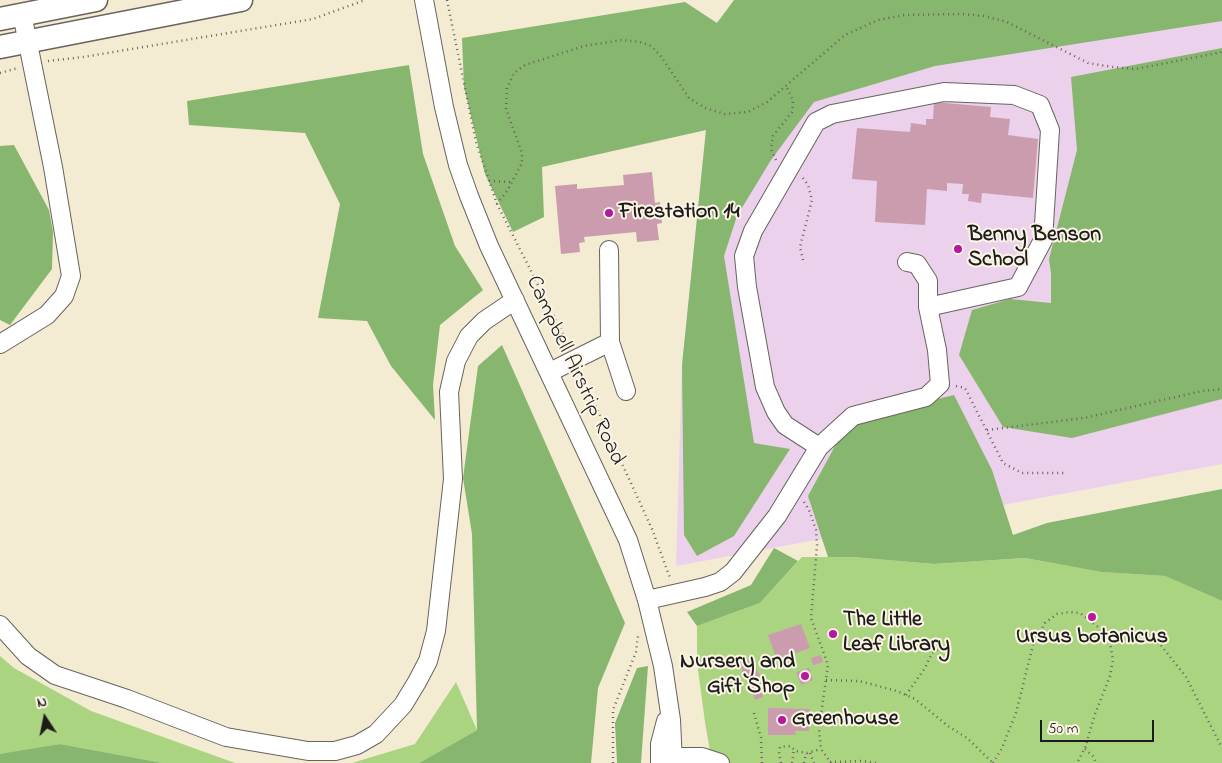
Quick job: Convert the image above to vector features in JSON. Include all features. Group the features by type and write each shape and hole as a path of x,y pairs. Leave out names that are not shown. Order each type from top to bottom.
{"main road":[{"path":"0,18 96,0"},
{"path":"0,47 241,0"}],"street":[{"name":"Campbell Airstrip Road","path":"424,0 444,107 458,166 489,246 628,540 647,600 664,666 670,706 669,761"},
{"path":"0,344 47,315 64,296 71,276 53,166 22,14"},
{"path":"819,447 784,425 765,387 750,306 744,256 753,231 816,122 832,114 944,92 1014,95 1040,105 1050,130 1043,240 1018,287 928,307"},
{"path":"609,250 610,342 626,391"},
{"path":"647,600 720,582 733,572 756,544 796,488 819,447 853,416 926,397 940,384 938,350 928,307 928,281 918,264 907,262"},
{"path":"0,626 28,656 56,675 127,699 226,737 308,751 335,751 358,745 376,734 403,705 417,682 428,661 436,631 453,479 449,392 456,361 469,336 484,321 515,300"},
{"path":"550,372 610,342"},
{"path":"669,761 702,757 720,763"}],"path":[{"path":"0,72 33,64 314,19 365,0"},
{"path":"447,0 476,142 497,204 575,359 652,529 675,593"},
{"path":"497,204 522,163 522,153 506,109 507,88 514,73 525,65 584,46 622,40 640,42 651,46 660,55 689,98 705,108 725,114 748,112 767,102 845,35 878,20 904,15 962,14 984,16 1008,22 1088,63 1113,67 1136,68 1222,52"},
{"path":"490,181 510,182"},
{"path":"940,384 965,388 1003,463 1022,473 1066,473"},
{"path":"987,430 1084,418 1202,391 1222,389"},
{"path":"796,488 809,510 816,530 817,545 811,618 828,665 819,729 821,749 830,763 863,761 876,763"},
{"path":"826,680 859,681 906,695 967,738 993,763 1002,748 1016,713 1033,645 1046,622 1057,614 1080,613 1102,630 1110,643 1114,660 1085,748 1077,763"},
{"path":"613,763 613,710 636,652 637,630"},
{"path":"1104,633 1131,632 1160,644 1186,677 1222,748"},
{"path":"906,695 925,668 932,653 945,645 955,647"},
{"path":"754,713 761,738 762,763"},
{"path":"781,763 780,747 790,746 796,751 808,753 821,749"},
{"path":"1085,748 1096,763"},
{"path":"792,763 794,749"},
{"path":"804,763 808,753"},
{"path":"808,753 814,763"}],"shaded area":[{"name":"Benny Benson School","path":"821,0 1222,0 1222,464 676,566 682,365 717,20"}],"green space":[{"path":"734,0 1222,0 1222,21 935,66 814,102 771,160 737,216 724,256 754,443 790,449 734,536 697,556 684,535 682,365 706,130 542,167 544,217 513,232 485,174 464,87 462,38 685,2 717,23"},
{"path":"1222,48 1222,399 1072,438 1003,427 959,355 972,310 1010,299 1051,303 1049,259 1077,150 1071,77"},
{"path":"409,65 423,154 455,246 483,290 440,325 433,385 435,420 391,366 367,321 318,318 340,204 305,133 189,125 187,101"},
{"path":"14,145 49,210 53,232 52,269 10,325 0,320 0,146"},
{"path":"502,345 625,623 598,688 591,763 419,763 477,730 472,534 463,478 478,366"},
{"path":"954,395 992,470 1013,535 1047,523 1222,489 1222,601 1165,576 1101,572 1025,558 934,564 852,557 828,557 808,496 849,420"},
{"path":"774,548 798,561 760,603 697,626 687,612 751,585"},
{"path":"802,557 852,557 934,564 1025,558 1101,572 1165,576 1222,601 1222,763 712,763 697,662 697,626 760,603"},
{"path":"0,656 14,668 91,711 235,763 163,763 60,744 0,756"},
{"path":"648,666 641,763 617,763 615,723 637,668"},
{"path":"456,682 477,730 419,763 352,763 415,744"},
{"path":"60,744 163,763 0,763 0,754"}],"building":[{"path":"934,102 991,107 990,117 1010,119 1008,135 1038,139 1033,198 982,193 981,203 968,201 969,194 962,194 963,184 947,183 947,191 927,189 925,225 875,222 877,181 852,179 857,128 910,132 911,123 926,125 926,119 933,119"},
{"name":"Firestation 14","path":"652,172 655,203 660,202 662,223 657,224 659,240 637,242 636,232 584,237 585,242 579,243 580,252 561,254 555,186 577,184 577,189 624,185 623,175"},
{"path":"801,624 810,648 777,660 768,635"},
{"name":"The Little Leaf Library","path":"834,627 838,639 833,640 829,629"},
{"path":"821,655 823,662 813,665 811,658"},
{"path":"753,659 760,677 746,681 740,664"},
{"path":"809,668 813,680 801,685 796,672"},
{"path":"760,684 763,697 755,700 751,687"},
{"name":"Greenhouse","path":"768,708 810,709 809,731 795,731 796,735 768,735"}],"place":[{"name":"Firestation 14","path":"609,213"},
{"name":"Benny Benson School","path":"958,249"},
{"name":"Ursus botanicus","path":"1092,617"},
{"name":"The Little Leaf Library","path":"833,634"},
{"name":"Nursery and Gift Shop","path":"805,676"},
{"name":"Greenhouse","path":"782,720"}]}
